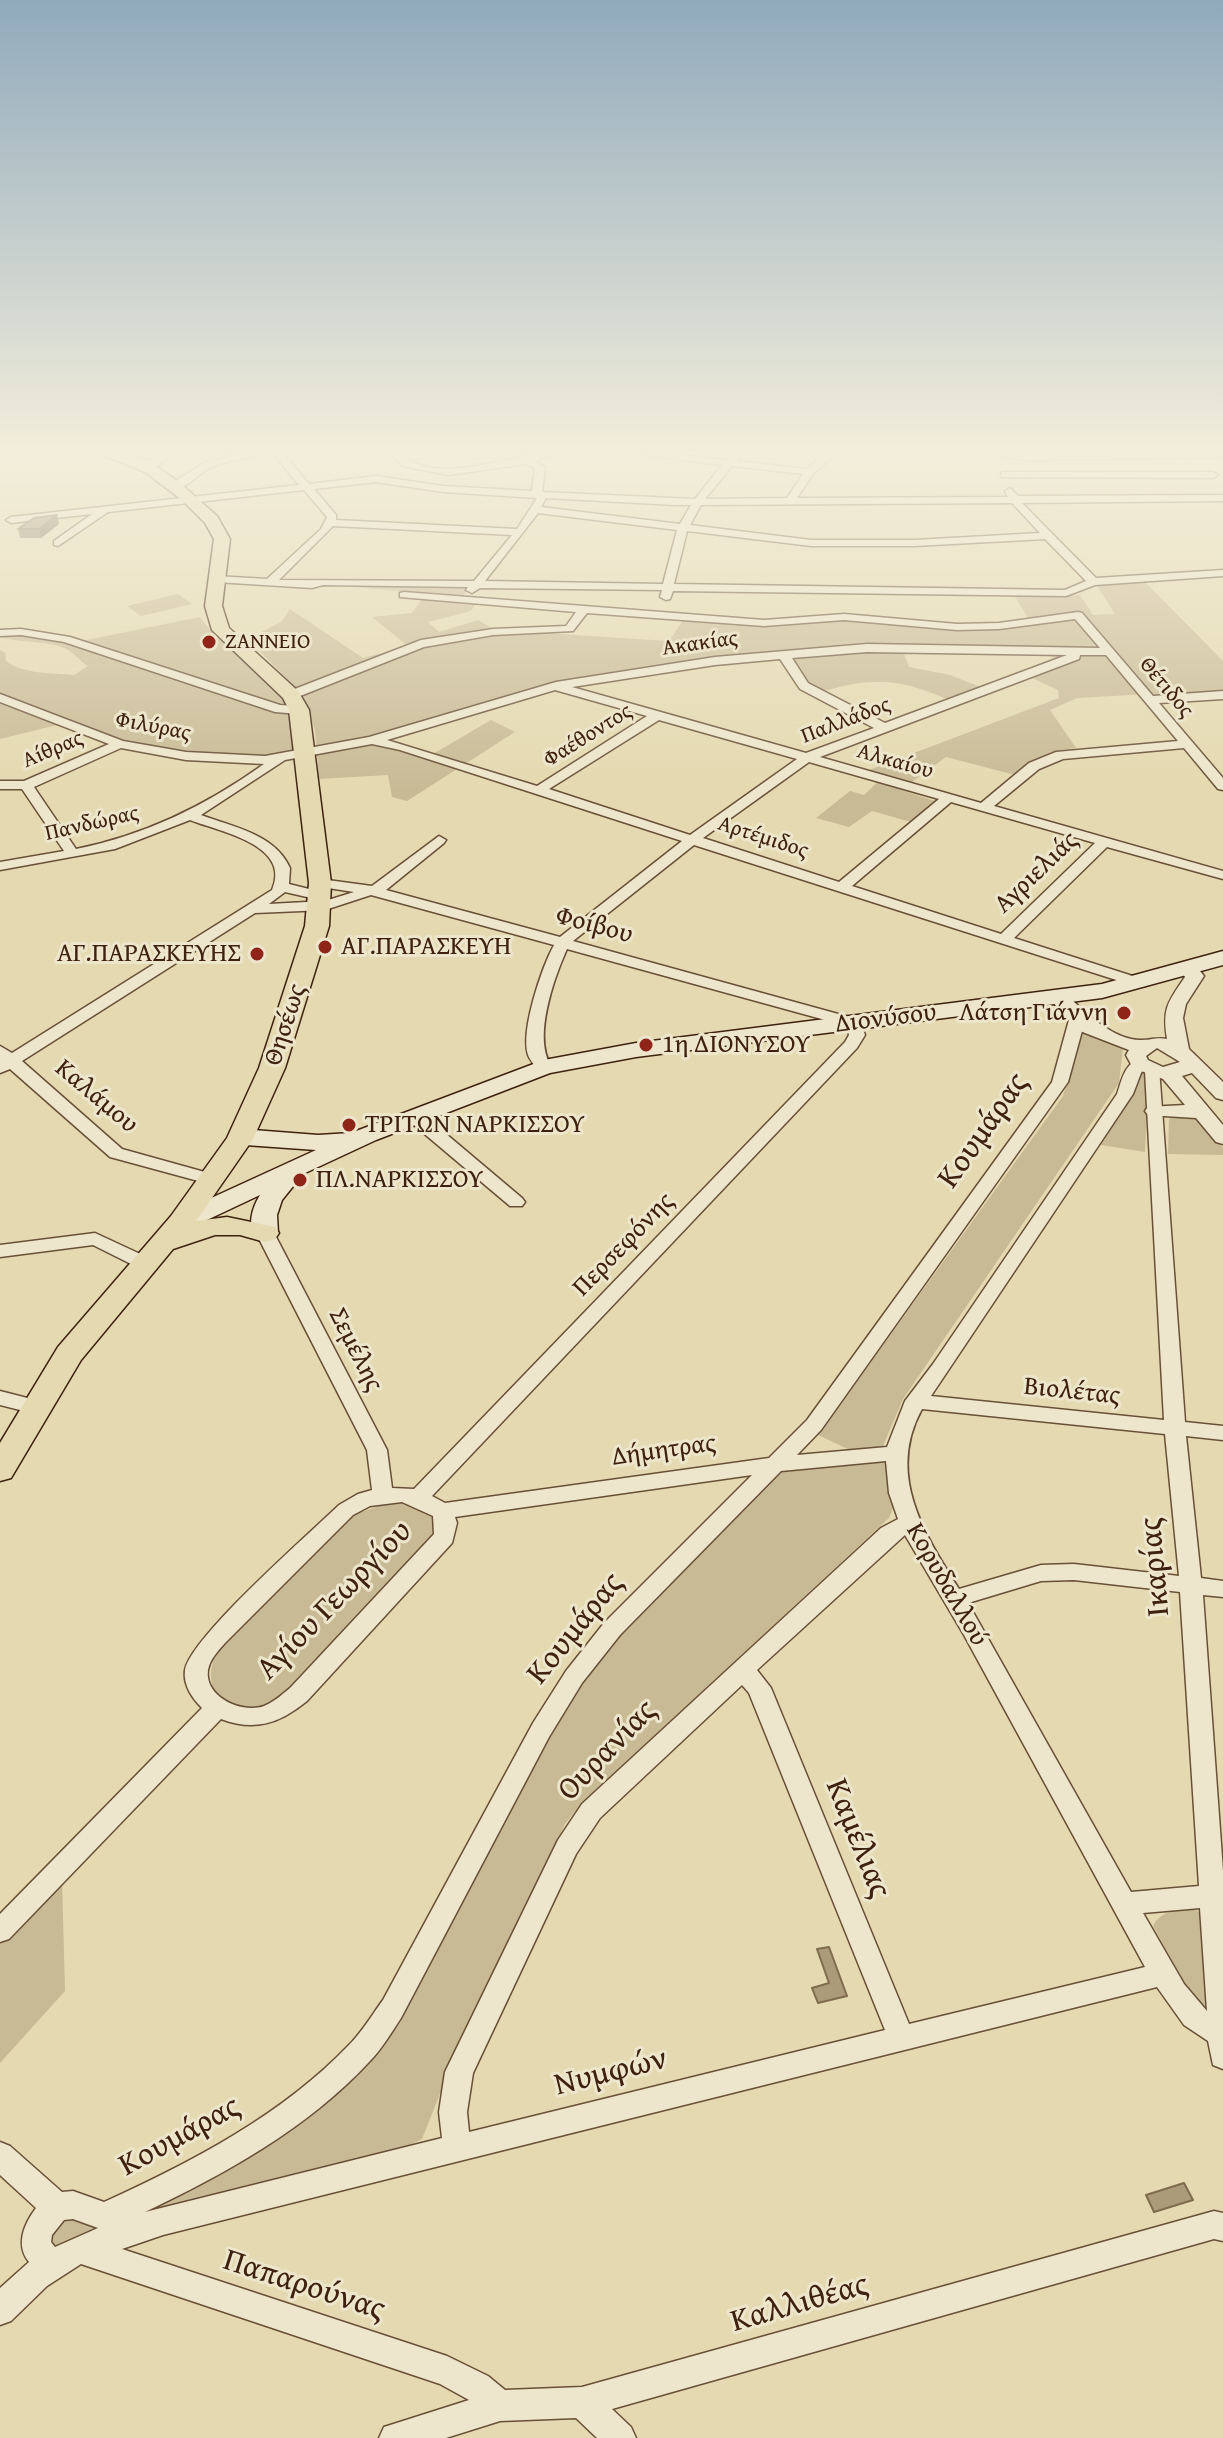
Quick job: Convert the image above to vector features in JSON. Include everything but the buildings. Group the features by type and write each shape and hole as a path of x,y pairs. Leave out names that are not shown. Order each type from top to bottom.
{"main road":[{"path":"218,565 211,601 213,616 221,630 295,702"},
{"name":"Θησέως","path":"0,1470 78,1342 213,1180 258,1105 312,944 320,895 306,752 295,702"},
{"name":"Διονύσου","path":"240,1139 248,1145 301,1153 336,1152 367,1135 544,1067 636,1050 1058,997 1140,983 1223,958"},
{"path":"258,1105 267,1126 289,1141"},
{"name":"Διονύσου","path":"240,1139 255,1136 321,1143 367,1135"},
{"path":"181,1222 336,1152"},
{"path":"150,1256 187,1232 220,1224 248,1227 265,1233 265,1210 269,1198 297,1170"}],"street":[{"path":"269,583 288,565"},
{"path":"465,599 493,565"},
{"path":"661,615 673,565"},
{"path":"1076,565 1093,582"},
{"path":"312,585 323,582 1066,593 1093,582 1223,573"},
{"path":"216,579 764,623 844,617 957,627 999,626 1078,615"},
{"name":"Θέτιδος","path":"1066,593 1078,615 1223,786"},
{"path":"0,633 21,632 66,639 279,709 421,644 493,632 569,629 583,610"},
{"name":"Ακακίας","path":"306,752 371,741 556,686 715,661 867,648 1109,652"},
{"name":"Παλλάδος","path":"563,942 693,839 808,757 1086,652"},
{"path":"783,654 804,686 886,729"},
{"name":"Αλκαίου","path":"556,686 1223,875"},
{"path":"1151,700 1223,695"},
{"name":"Φιλύρας","path":"0,698 120,744 186,756 279,759 306,752"},
{"name":"Φαέθοντος","path":"539,790 658,715"},
{"name":"Αρτέμιδος","path":"371,741 403,747 1140,983"},
{"name":"Αίθρας","path":"0,785 26,785 120,744"},
{"path":"983,808 1046,759 1070,754 1187,744"},
{"name":"Πανδώρας","path":"0,866 143,836 191,816 242,787 279,759"},
{"path":"26,785 72,853"},
{"path":"842,887 948,798"},
{"path":"4,1060 277,893 283,870 279,858 262,843 191,816"},
{"path":"281,887 342,903 370,892 439,840"},
{"name":"Αγριελιάς","path":"1004,939 1104,842"},
{"name":"Φοίβου","path":"320,895 347,885 854,1023"},
{"path":"244,912 320,895"},
{"path":"544,1067 535,1052 535,1036 555,954 563,942"},
{"path":"1151,1064 1184,1070 1184,1056 1173,1018 1176,1004 1195,976 1189,970"},
{"path":"1058,997 1077,1020 1151,1064 1202,1112 1223,1138"},
{"name":"Κουμάρας","path":"57,2207 73,2205 105,2216 176,2183 297,2109 331,2082 362,2051 392,2009 534,1744 574,1677 612,1629 778,1464 837,1394 1060,1082 1077,1020"},
{"name":"Περσεφόνης","path":"418,1498 851,1045 857,1035 854,1023"},
{"path":"1151,1064 1155,1044 1184,1056 1203,1071 1223,1094"},
{"name":"Καλάμου","path":"4,1060 116,1153 213,1180"},
{"name":"Ικαρίας","path":"1151,1064 1175,1429 1191,1586 1222,2045"},
{"name":"Κορυδαλλού","path":"1151,1064 1133,1071 1125,1094 940,1369 915,1401 901,1428 896,1453 901,1499 909,1523 955,1599 1163,1974 1184,2009 1222,2045"},
{"path":"1155,1111 1202,1112"},
{"path":"414,1116 516,1202"},
{"name":"Σεμέλης","path":"265,1233 377,1450 383,1495"},
{"path":"0,1251 95,1239 150,1256"},
{"path":"0,1398 36,1407"},
{"name":"Βιολέτας","path":"915,1401 1223,1433"},
{"name":"Δήμητρας","path":"442,1511 778,1464 896,1453"},
{"name":"Αγίου Γεωργίου","path":"383,1495 418,1498 442,1511 446,1523 444,1537 299,1694 281,1709 256,1717 216,1709 200,1692 196,1674 201,1657 217,1637 346,1510 365,1499 383,1495"},
{"name":"Ουρανίας","path":"457,2148 453,2112 459,2072 567,1847 591,1811 625,1776 889,1534 909,1523"},
{"path":"955,1599 1041,1573 1074,1572 1223,1589"},
{"name":"Καμέλιας","path":"742,1669 759,1688 902,2040"},
{"path":"0,1931 216,1709"},
{"path":"1125,1904 1212,1896"},
{"name":"Νυμφών","path":"0,2310 50,2263 79,2249 163,2221 1163,1974"},
{"path":"0,2156 57,2207 40,2224 36,2235 36,2248 50,2263"},
{"name":"Καλλιθέας","path":"395,2438 500,2406 582,2402 1214,2225 1223,2227"},
{"name":"Παπαρούνας","path":"79,2249 447,2371 477,2387 500,2406"},
{"path":"582,2402 620,2438"}],"shaded area":[{"path":"1144,581 1223,661 1223,693 1152,698 1148,694 1077,698 1050,710 1076,748 1043,756 1015,775 946,757 901,790 935,801 911,822 872,811 849,827 816,818 850,791 864,795 882,778 864,772 1059,698 1058,690 1032,678 1067,663 1042,653 903,651 909,667 950,675 983,688 949,700 888,682 858,683 824,691 796,679 794,657 788,651 546,686 366,741 366,745 399,748 428,757 491,720 515,732 407,801 392,797 388,775 319,779 315,730 303,696 248,639 281,622 290,609 363,658 408,646 372,617 412,613 422,599 476,603 471,611 428,622 439,632 478,620 496,630 669,641 684,619 762,625 852,620 954,629 1032,624 1014,595 1080,595 1093,615 1115,614 1096,584"},
{"path":"322,584 470,587 462,597"},
{"path":"178,594 192,604 141,616 127,606"},
{"path":"200,617 209,629 270,682 286,706 82,641"},
{"path":"2,634 61,640 288,713 295,750 258,757 185,753 130,743 0,695 0,650 5,653 6,661 29,671 74,675 88,666 60,647 9,639 1,637"},
{"path":"0,702 61,724 0,739"},
{"path":"1083,1033 1123,1047 1119,1083 903,1399 883,1446 850,1450 818,1435 1063,1096"},
{"path":"1141,1072 1148,1074 1145,1152 1101,1145 1134,1091"},
{"path":"1175,1115 1198,1119 1223,1148 1223,1155 1168,1154 1169,1119"},
{"path":"883,1460 887,1465 893,1508 889,1518 580,1805 565,1824 461,2041 422,2139 391,2154 114,2225 349,2081 578,1682 596,1657 785,1467"},
{"path":"404,1503 428,1511 434,1519 436,1533 282,1695 268,1704 249,1708 224,1703 216,1695 211,1673 221,1645 353,1515 385,1504"},
{"path":"62,1880 65,1991 0,2063 0,1944"},
{"path":"1192,1907 1200,1913 1207,2002 1202,2009 1153,1926 1164,1914"},
{"path":"829,1947 847,1996 818,2003 812,1988 829,1983 817,1949"},
{"path":"1184,2183 1193,2200 1154,2212 1146,2195"},
{"path":"70,2216 95,2229 49,2256 46,2246 56,2224"}],"place":[{"name":"ΖΑΝΝΕΙΟ","path":"209,642"},
{"name":"ΑΓ.ΠΑΡΑΣΚΕΥΗ","path":"325,947"},
{"name":"ΑΓ.ΠΑΡΑΣΚΕΥΗΣ","path":"257,954"},
{"name":"Λάτση Γιάννη","path":"1124,1013"},
{"name":"1η ΔΙΟΝΥΣΟΥ","path":"646,1045"},
{"name":"ΤΡΙΤΩΝ ΝΑΡΚΙΣΣΟΥ","path":"349,1125"},
{"name":"ΠΛ.ΝΑΡΚΙΣΣΟΥ","path":"300,1180"}]}
